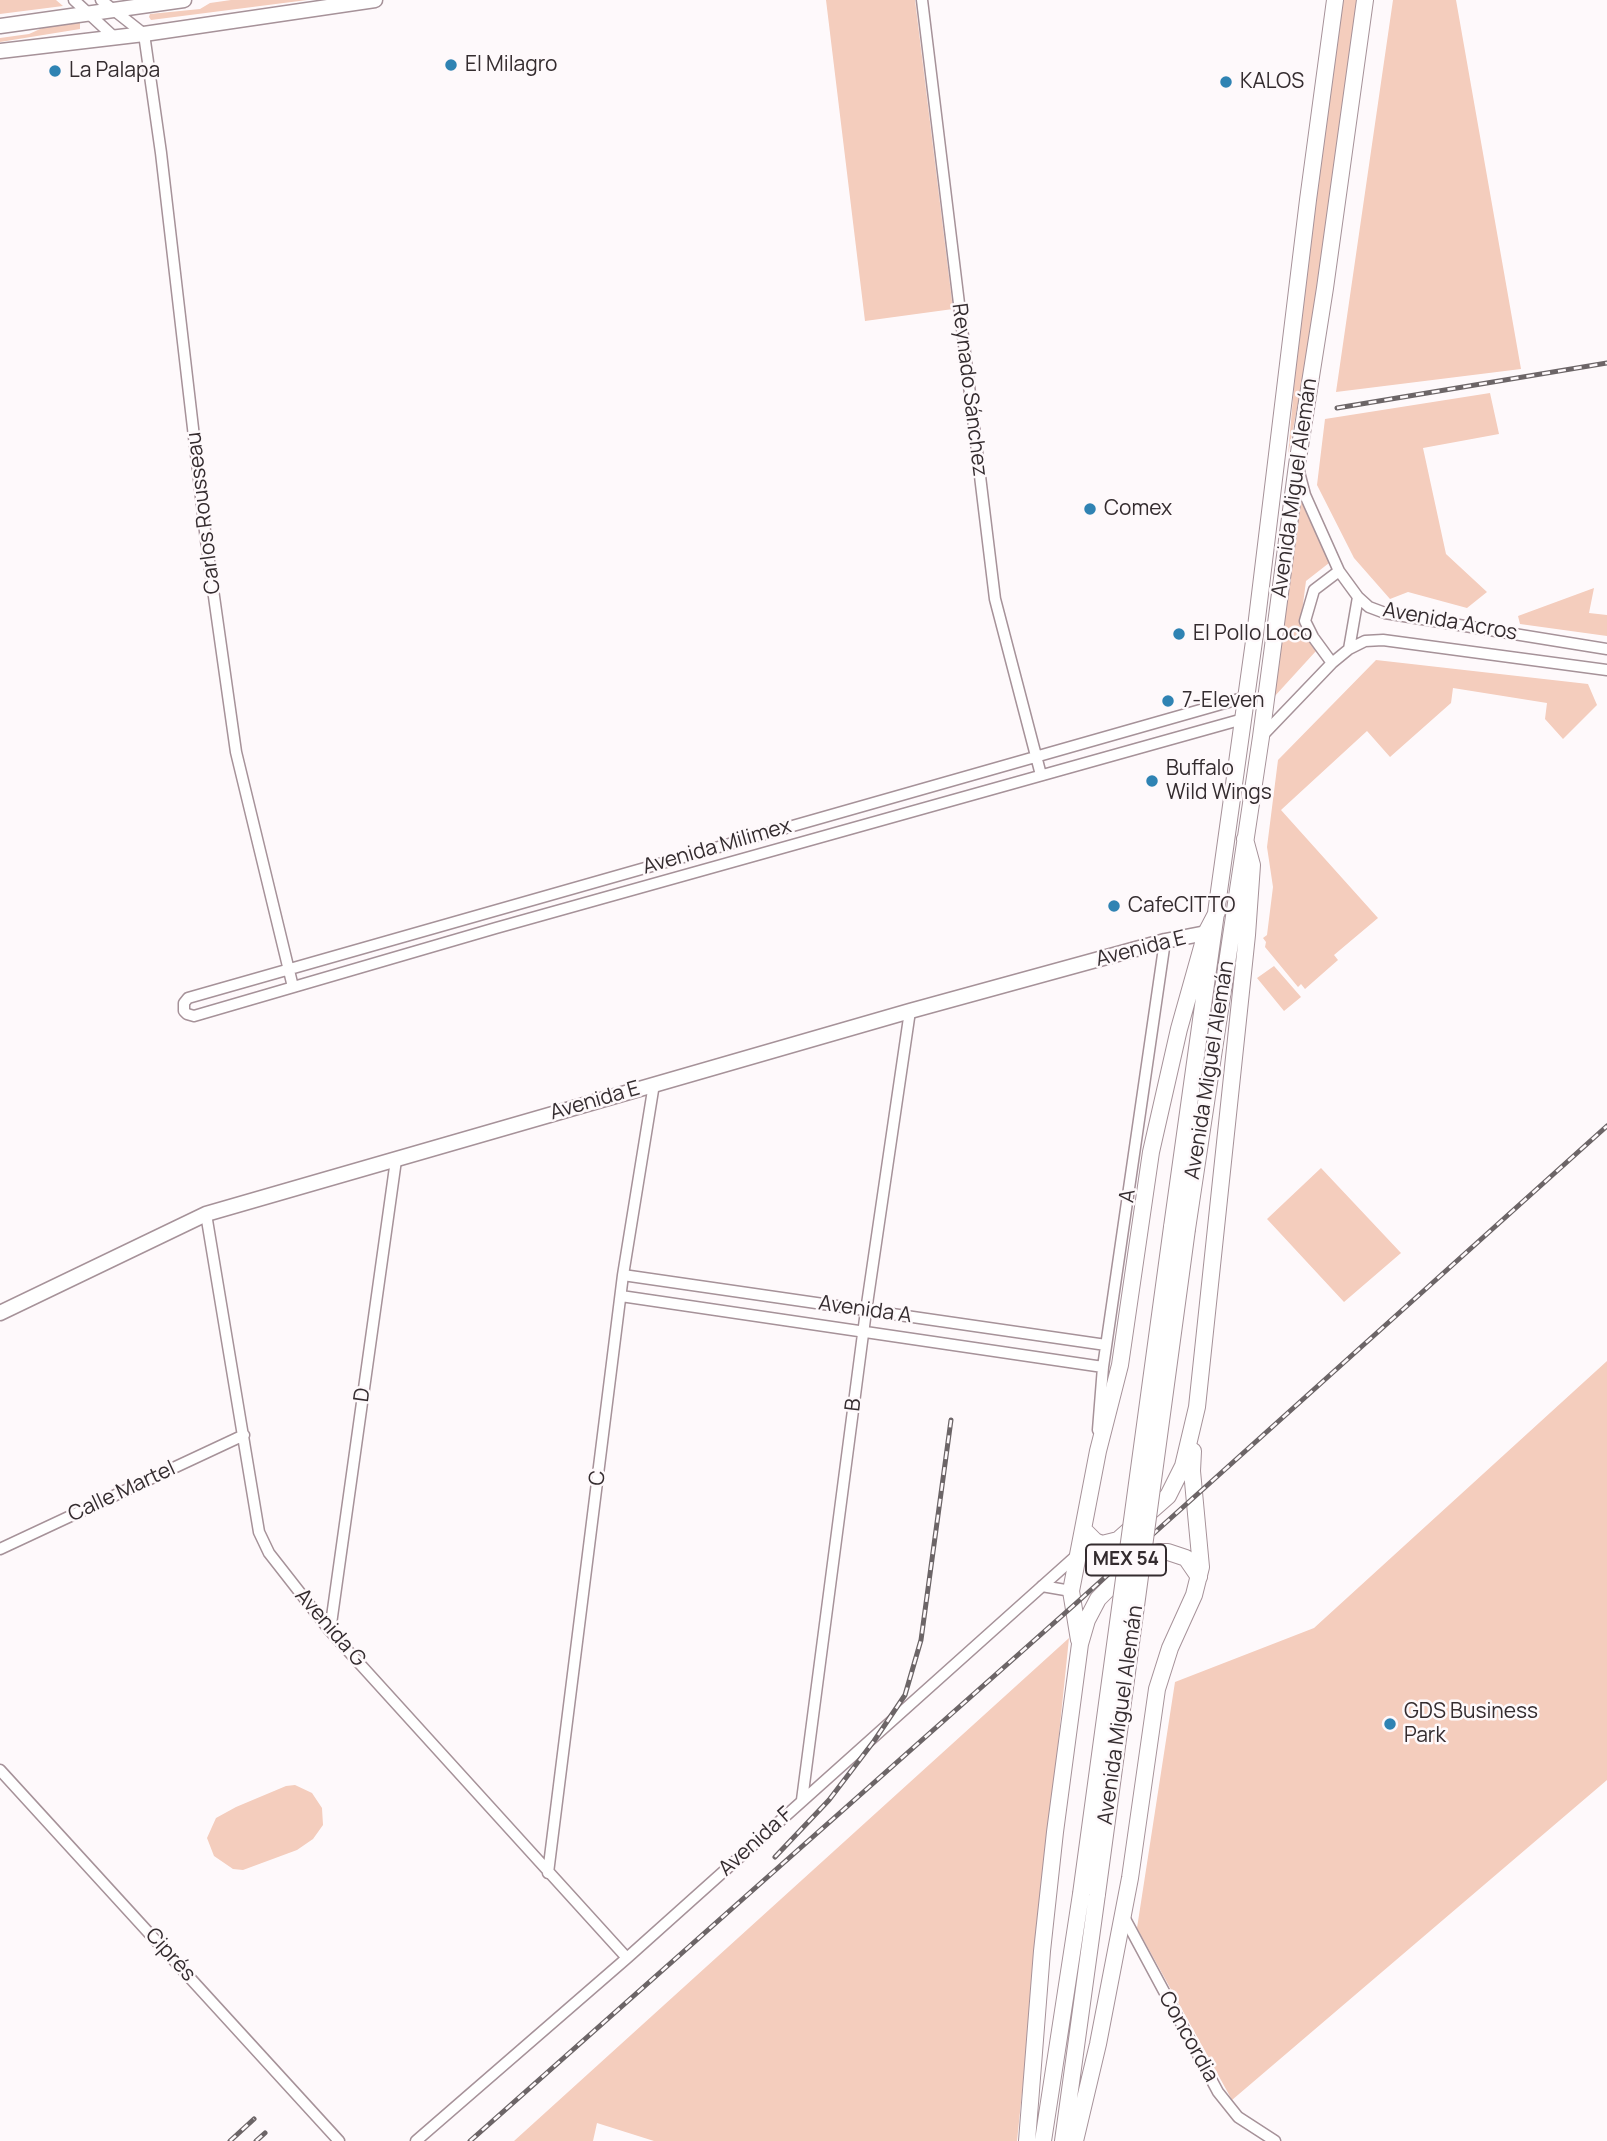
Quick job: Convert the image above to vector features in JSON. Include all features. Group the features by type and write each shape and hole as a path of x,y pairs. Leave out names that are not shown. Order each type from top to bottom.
{"highway":[{"name":"Avenida Miguel Alemán","path":"1067,2139 1217,912 1335,0"},
{"name":"Avenida Miguel Alemán","path":"1043,2141 1179,1228 1261,737 1297,465 1365,0"},
{"path":"1067,2139 1098,2044 1122,1915 1157,1689 1162,1668 1194,1595 1199,1577 1200,1555 1192,1471 1247,935 1252,865 1245,839"},
{"path":"1080,1644 1071,1591 1077,1556 1089,1535 1098,1451 1120,1365 1151,1152 1166,1080 1206,933 1217,912"},
{"path":"1089,1535 1102,1544 1118,1540 1168,1496 1183,1466 1197,1407"},
{"path":"1027,2141 1041,1951 1080,1644 1087,1620 1098,1599 1140,1561 1159,1552 1177,1554 1191,1562 1199,1577"}],"main road":[{"path":"0,26 184,0"},
{"path":"0,51 144,34 375,0"},
{"name":"Avenida E","path":"0,1313 206,1214 909,1011 1165,941 1206,933"}],"street":[{"path":"74,0 114,37"},
{"path":"101,0 144,34"},
{"name":"Reynado Sánchez","path":"922,0 995,599 1041,775"},
{"name":"Carlos Rousseau","path":"144,34 206,540 236,752 293,987"},
{"name":"Avenida Acros","path":"1297,465 1304,495 1339,572 1369,607 1385,613 1607,649"},
{"path":"1332,663 1305,621 1314,590 1339,572"},
{"path":"1349,649 1358,597"},
{"path":"1456,650 1460,625"},
{"path":"1509,657 1514,634"},
{"name":"Avenida Acros","path":"1261,737 1332,663 1349,649 1365,641 1383,639 1607,670"},
{"name":"Avenida Milimex","path":"1243,719 194,1016 184,1011 184,1003 188,998 1246,697"},
{"name":"A","path":"1098,1451 1103,1367 1165,941"},
{"name":"B","path":"802,1800 863,1332 909,1011"},
{"name":"C","path":"548,1872 623,1275 654,1084"},
{"name":"D","path":"330,1631 396,1160"},
{"name":"Avenida G","path":"206,1214 263,1543 330,1631 626,1958"},
{"name":"Avenida A","path":"623,1275 1106,1345"},
{"path":"728,1312 731,1290"},
{"name":"Avenida A","path":"621,1296 1103,1367"},
{"name":"Calle Martel","path":"0,1549 244,1435"},
{"name":"Avenida F","path":"416,2141 626,1958 1077,1556"},
{"path":"1042,1586 1071,1591"},
{"name":"Ciprés","path":"0,1770 339,2141"},
{"name":"Concordia","path":"1122,1915 1218,2092 1238,2117 1275,2141"}],"shaded area":[{"path":"0,0 56,0 63,6 0,14"},
{"path":"231,0 307,0 151,20 149,17 150,14 200,9 210,3"},
{"path":"826,0 915,0 953,309 865,321"},
{"path":"1342,0 1359,0 1308,352 1288,455 1299,330"},
{"path":"1393,0 1456,0 1521,369 1336,392"},
{"path":"80,22 80,29 0,42 0,38 29,34 49,25"},
{"path":"1490,393 1499,434 1423,448 1446,554 1487,592 1467,608 1408,592 1390,599 1354,558 1317,485 1325,419"},
{"path":"1300,499 1329,563 1306,581 1300,627 1316,651 1274,697"},
{"path":"1594,588 1589,613 1607,615 1607,636 1520,624 1518,616"},
{"path":"1376,660 1588,684 1597,705 1563,739 1545,719 1547,703 1453,688 1451,703 1390,757 1367,731 1281,810 1378,918 1334,955 1338,960 1305,989 1301,984 1298,987 1265,947 1263,938 1267,935 1273,887 1267,847 1278,760"},
{"path":"1274,966 1301,997 1284,1011 1257,978"},
{"path":"1321,1168 1401,1253 1344,1302 1267,1219"},
{"name":"GDS Business Park","path":"1607,1361 1607,1780 1232,2100 1137,1928 1175,1682 1314,1628"},
{"path":"1069,1638 1017,2141 654,2141 597,2123 593,2141 514,2141"},
{"path":"295,1785 312,1793 322,1808 323,1825 313,1839 297,1850 243,1870 233,1869 214,1856 207,1838 216,1818 286,1786"}],"railway":[{"path":"1337,408 1607,363"},
{"path":"470,2141 1073,1606 1607,1126"},
{"path":"775,1857 829,1800 905,1695 921,1640 951,1420"},
{"path":"230,2141 254,2119"},
{"path":"256,2141 265,2133"}],"place":[{"name":"El Milagro","path":"451,65"},
{"name":"La Palapa","path":"55,71"},
{"name":"KALOS","path":"1226,82"},
{"name":"Comex","path":"1090,509"},
{"name":"El Pollo Loco","path":"1179,634"},
{"name":"7-Eleven","path":"1168,701"},
{"name":"Buffalo Wild Wings","path":"1152,781"},
{"name":"CafeCITTO","path":"1114,906"},
{"name":"GDS Business Park","path":"1390,1724"}]}
